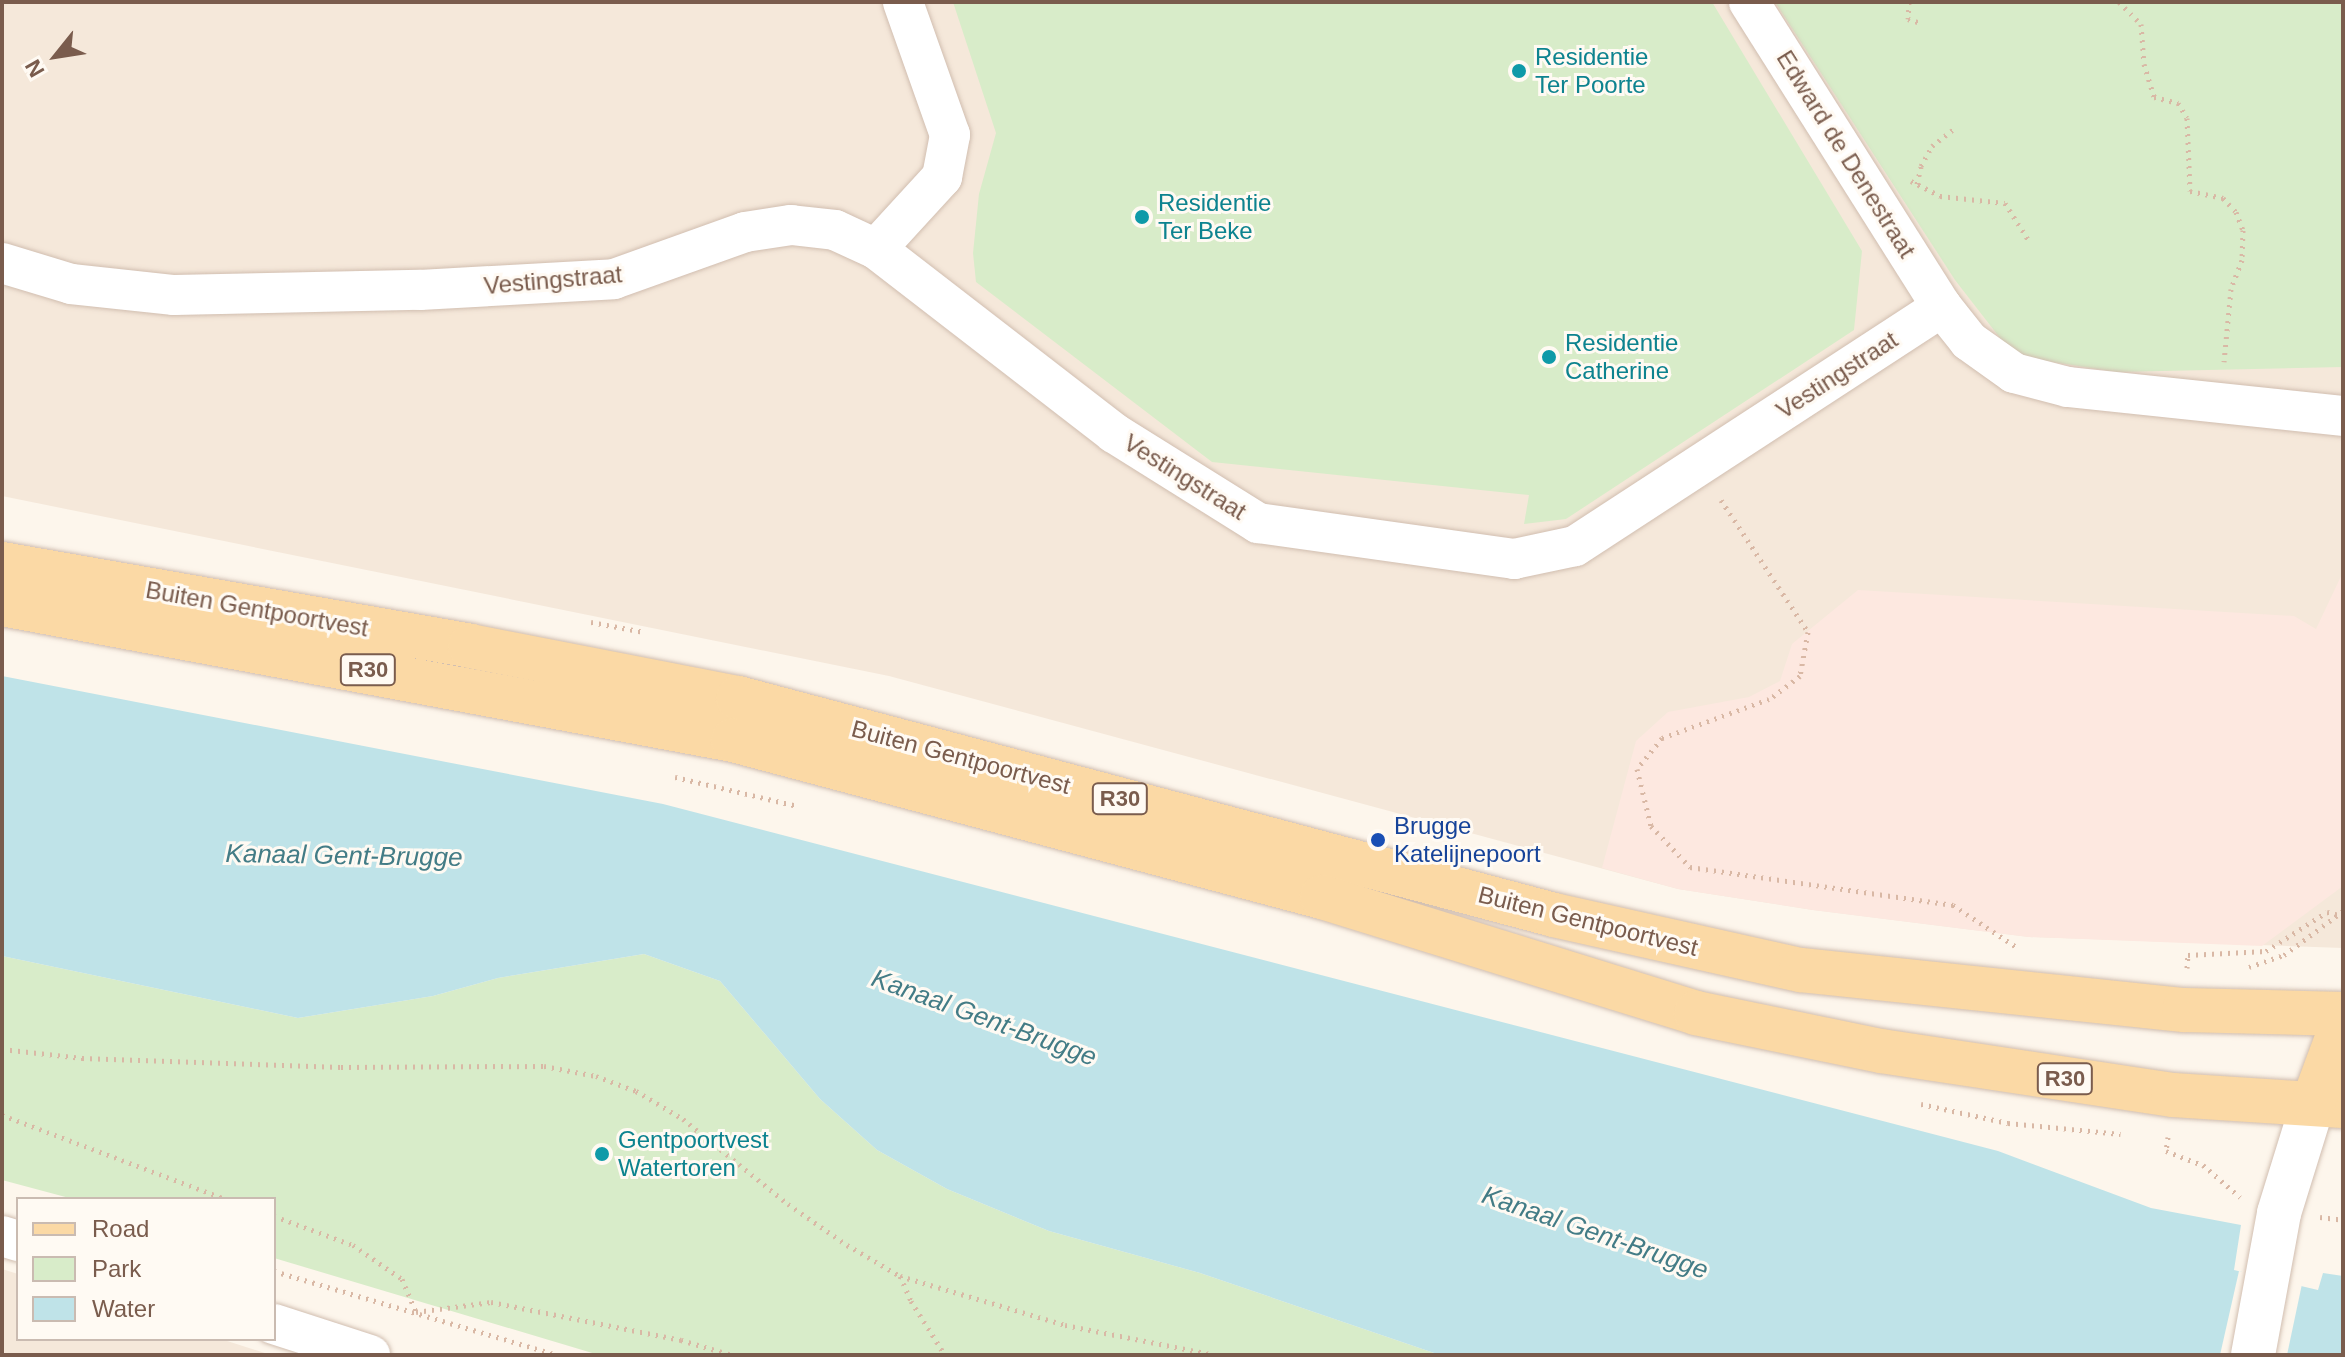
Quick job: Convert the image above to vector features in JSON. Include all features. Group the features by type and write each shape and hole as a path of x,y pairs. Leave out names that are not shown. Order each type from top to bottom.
{"main road":[{"name":"Buiten Gentpoortvest","path":"2,564 470,646 738,698 1554,915 1772,964 1884,980 2184,1010 2343,1014"},
{"name":"Buiten Gentpoortvest","path":"2,604 733,740 1322,897 1696,1013 1881,1051 2173,1095 2328,1105"},
{"path":"2328,1105 2343,1022"}],"street":[{"path":"876,249 942,177 950,135 903,2"},
{"name":"Edward de Denestraat","path":"1749,2 1942,307"},
{"name":"Vestingstraat","path":"2,263 71,284 174,295 239,297 614,279 745,232 791,225 835,230 876,249 1114,433 1258,523 1514,559 1575,546 1942,307"},
{"path":"1942,307 1969,341 2014,373 2068,387 2343,416"},
{"path":"2253,1355 2279,1213 2328,1105"},
{"path":"276,1325 370,1355"}],"path":[{"path":"1909,2 1908,19 1921,23"},
{"path":"2119,2 2141,24 2144,64 2154,97 2178,103 2187,118 2190,191 2223,198 2236,212 2243,230 2242,260 2231,289 2218,403"},
{"path":"1917,184 1921,166 1932,146 1955,128"},
{"path":"1863,179 1909,180 1940,196 2005,203 2029,241"},
{"path":"1697,464 1808,632 1800,676 1769,699 1662,738 1637,769 1651,826 1690,867 1953,905 2019,948"},
{"path":"665,775 810,809"},
{"path":"2201,972 2186,972 2188,955 2266,951 2327,912 2342,914"},
{"path":"2244,968 2284,955 2342,914"},
{"path":"2,1049 82,1058 341,1067 544,1066 596,1076 636,1091 683,1119 788,1204 847,1245 900,1276 1065,1325 1215,1355"},
{"path":"1905,1100 2008,1123 2133,1135"},
{"path":"2,1115 220,1197"},
{"path":"2157,1137 2183,1138"},
{"path":"276,1217 353,1245 402,1279 416,1312"},
{"path":"276,1272 557,1355"},
{"path":"900,1276 911,1301 945,1355"},
{"path":"416,1312 491,1302 681,1340 732,1355"}],"shaded area":[{"path":"2,2 2343,2 2343,948 2029,937 1813,910 1678,889 889,676 2,496"},
{"path":"2343,572 2343,886 2262,946 2029,937 1813,910 1678,889 1602,868 1636,741 1668,712 1749,697 1780,681 1792,644 1858,590 2294,616 2316,629"},
{"path":"2,1269 16,1273 16,1341 227,1341 271,1355 2,1355"}],"green space":[{"path":"953,2 1712,2 1862,251 1854,330 1566,519 1524,524 1529,495 1212,462 976,282 973,253 979,194 996,133"},
{"path":"1775,2 2343,2 2343,367 2116,372 2014,356 1955,280"},
{"path":"644,954 720,981 820,1099 877,1150 947,1189 1049,1231 1200,1273 1440,1355 599,1355 276,1259 276,1197 66,1197 2,1180 2,956 298,1018 433,996 498,978"}],"water":[{"name":"Kanaal Gent-Brugge","path":"2,676 663,804 1998,1151 2151,1208 2241,1225 2234,1270 2318,1290 2323,1273 2343,1276 2343,1355 1440,1355 1200,1273 1049,1231 947,1189 877,1150 820,1099 720,981 644,954 498,978 433,996 298,1018 2,956"}],"pier":[{"path":"2239,1271 2302,1284 2287,1355 2220,1355"}],"place":[{"name":"Residentie Ter Poorte","path":"1519,71"},
{"name":"Residentie Ter Beke","path":"1142,217"},
{"name":"Residentie Catherine","path":"1549,357"},
{"name":"Brugge Katelijnepoort","path":"1378,840"},
{"name":"Gentpoortvest Watertoren","path":"602,1154"}]}
